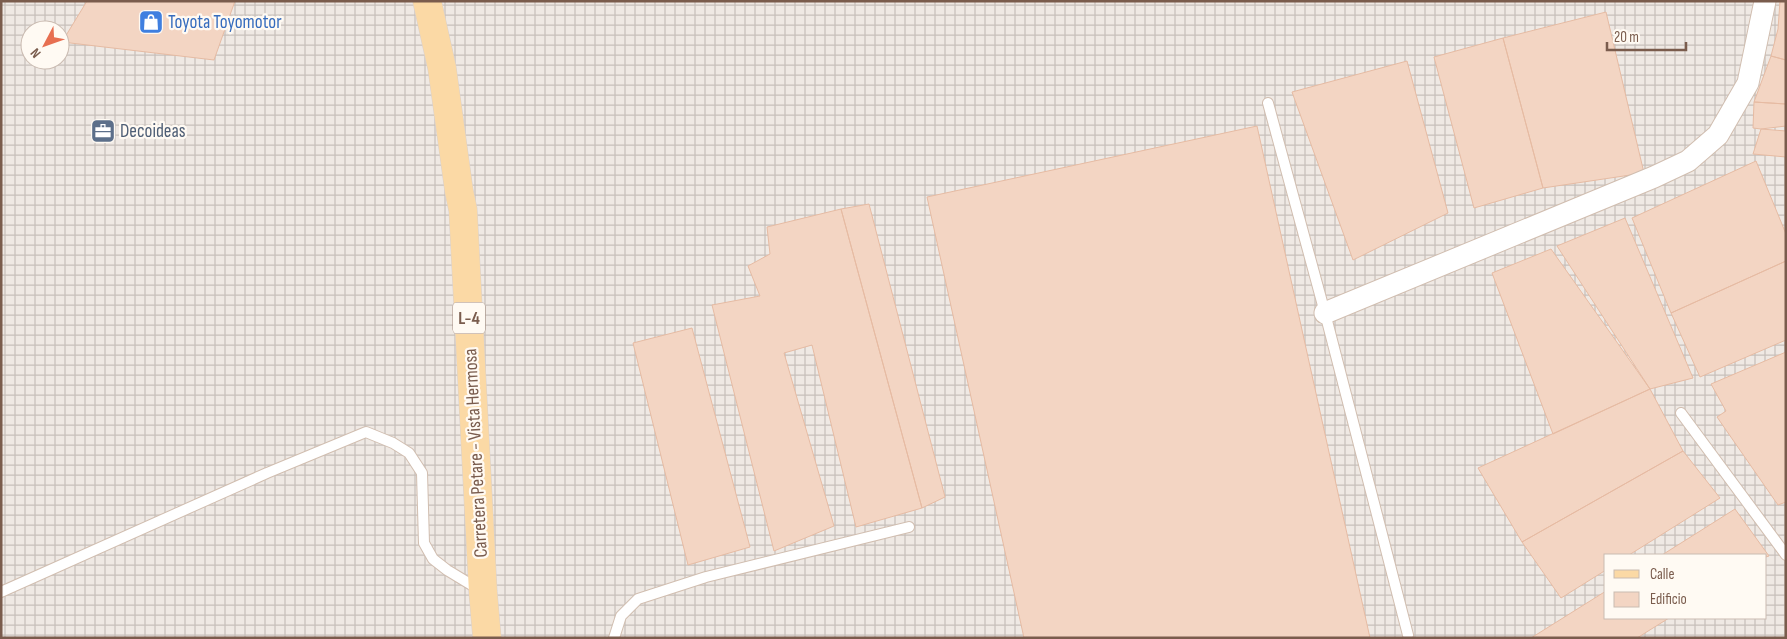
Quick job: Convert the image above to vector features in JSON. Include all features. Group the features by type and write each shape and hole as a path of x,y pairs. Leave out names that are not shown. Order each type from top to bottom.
{"main road":[{"name":"Carretera Petare - Vista Hermosa","path":"427,1 442,68 459,191 464,210 483,592 487,638"}],"street":[{"path":"1325,314 1654,177 1688,161 1718,135 1748,83 1765,1"}],"lane":[{"path":"1268,103 1408,635"},
{"path":"1681,413 1786,555"},
{"path":"1,592 266,473 366,432 393,443 409,453 422,473 424,543 433,559 483,592"},
{"path":"614,638 621,616 638,600 706,577 909,527"}],"shaded area":[{"path":"1,1 1786,1 1786,638 1,638"}],"building":[{"name":"Toyota Toyomotor","path":"87,1 235,1 214,60 70,43 70,29"},
{"path":"1780,1 1786,1 1786,60 1771,56 1778,29"},
{"path":"1606,12 1644,173 1543,188 1503,38"},
{"path":"1503,38 1543,188 1474,208 1434,57"},
{"path":"1771,56 1786,60 1786,104 1754,102"},
{"path":"1407,61 1448,213 1353,260 1292,92"},
{"path":"1754,102 1786,104 1786,126 1753,128"},
{"path":"1257,126 1370,638 1024,638 927,197"},
{"path":"1761,129 1786,131 1786,157 1753,154"},
{"path":"1756,161 1786,234 1786,261 1671,313 1632,218"},
{"path":"869,204 945,497 922,508 841,209"},
{"path":"841,209 922,508 856,527 812,345 784,353 834,526 774,551 712,305 760,296 748,266 770,254 767,227"},
{"path":"1625,218 1693,378 1650,389 1557,246"},
{"path":"1551,249 1650,389 1553,434 1492,273"},
{"path":"1786,261 1786,340 1700,377 1671,313"},
{"path":"692,328 750,547 688,565 633,343"},
{"path":"1786,352 1786,502 1778,505 1717,417 1726,411 1711,384"},
{"path":"1650,389 1683,451 1522,542 1478,468"},
{"path":"1683,451 1720,498 1631,554 1604,554 1604,571 1561,598 1522,542"},
{"path":"1735,509 1769,556 1767,557 1767,554 1664,554"},
{"path":"1604,592 1604,619 1667,619 1637,638 1531,638"}],"place":[{"name":"Toyota Toyomotor","path":"151,22"},
{"name":"Decoideas","path":"103,131"}]}
